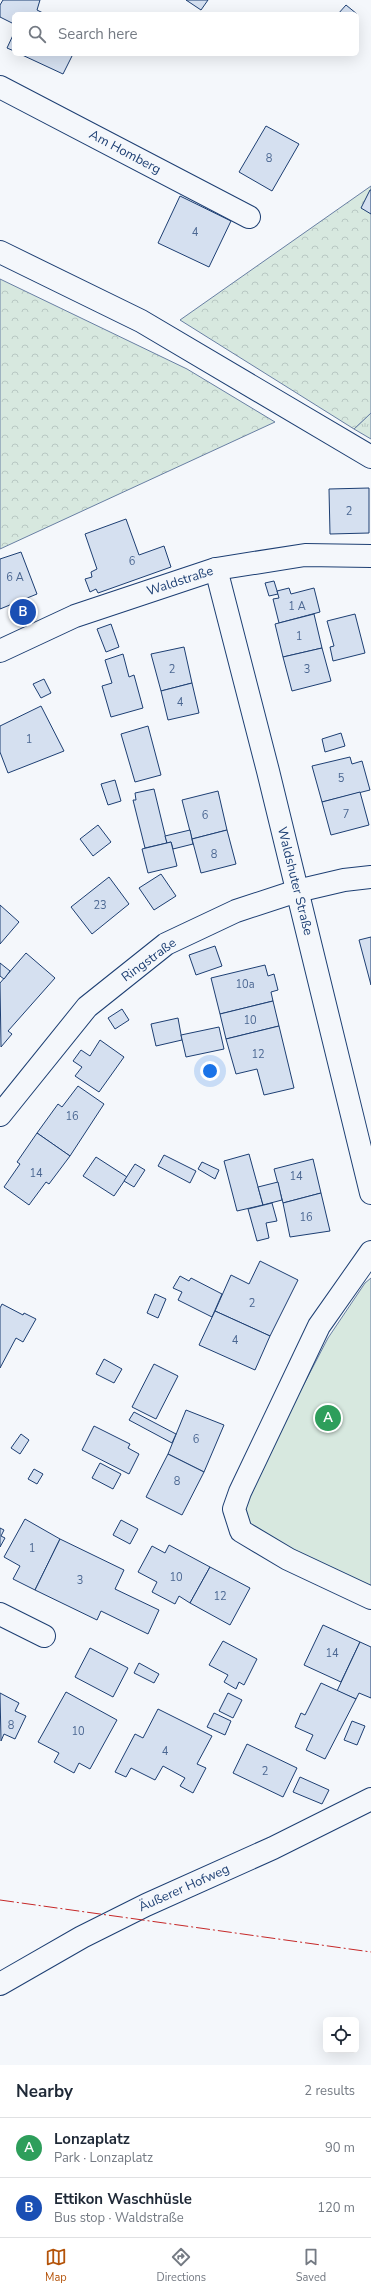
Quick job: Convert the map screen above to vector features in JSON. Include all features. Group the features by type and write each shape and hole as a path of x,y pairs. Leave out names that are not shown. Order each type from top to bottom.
{"street":[{"name":"Am Homberg","path":"0,87 249,217"},
{"path":"0,252 141,321 371,457"},
{"name":"Waldstraße","path":"0,651 75,616 216,569 305,555 371,556"},
{"name":"Waldshuter Straße","path":"216,569 297,890 371,1193"},
{"name":"Ringstraße","path":"0,1115 87,1007 166,944 236,911 297,890 344,880 371,877"},
{"path":"371,1252 319,1326 240,1492 234,1509 241,1531 288,1559 371,1598"},
{"path":"0,1614 44,1636"},
{"name":"Äußerer Hofweg","path":"0,1984 82,1937 146,1904 273,1848 371,1799"}],"green space":[{"path":"371,186 371,413 354,429 180,320"},
{"path":"0,279 187,369 275,422 0,549"},
{"path":"371,413 371,439 354,429"},
{"path":"371,1278 371,1589 253,1529 243,1510 244,1499 328,1338 365,1283"}],"building":[{"path":"3,0 40,0 37,10 41,12 12,12 12,23 0,17 0,5"},
{"path":"186,0 208,0 201,10"},
{"path":"346,5 355,12 340,12"},
{"path":"12,37 12,50 7,48"},
{"path":"24,56 72,56 63,74"},
{"path":"266,126 299,144 272,191 239,172"},
{"path":"371,190 371,214 361,208"},
{"path":"180,196 231,221 209,267 158,243"},
{"path":"369,488 369,533 330,534 329,489"},
{"path":"126,519 139,555 164,546 171,567 98,593 96,589 90,592 85,579 92,577 91,572 97,569 85,534"},
{"path":"21,552 37,594 0,609 0,559"},
{"path":"274,581 278,594 269,596 265,583"},
{"path":"289,588 291,594 314,588 320,612 279,623 273,599 279,598 277,591"},
{"path":"314,614 322,648 283,657 275,624"},
{"path":"355,614 365,653 333,661 330,647 334,646 327,621"},
{"path":"111,624 119,647 106,652 97,629"},
{"path":"184,647 192,683 161,691 151,654"},
{"path":"322,648 331,681 292,691 283,657"},
{"path":"123,654 129,677 134,675 143,708 111,717 102,686 112,683 105,660"},
{"path":"44,679 51,693 41,698 33,684"},
{"path":"192,683 199,713 168,720 161,691"},
{"path":"41,706 64,751 8,773 0,752 0,726"},
{"path":"148,726 161,775 135,782 121,734"},
{"path":"341,733 345,746 325,752 322,739"},
{"path":"350,757 352,764 362,761 370,790 322,802 312,766"},
{"path":"115,780 121,801 108,805 101,784"},
{"path":"154,789 167,843 145,848 133,800 136,800 135,793"},
{"path":"218,791 227,830 192,839 182,800"},
{"path":"360,792 369,825 331,835 322,802"},
{"path":"98,825 111,842 93,856 80,839"},
{"path":"190,830 193,844 173,849 171,842 167,843 165,836"},
{"path":"227,830 236,864 201,873 192,839"},
{"path":"171,842 177,866 148,873 142,849"},
{"path":"161,874 176,896 154,910 139,888"},
{"path":"109,877 129,904 92,934 71,907"},
{"path":"0,905 19,922 0,944"},
{"path":"371,937 371,985 359,940"},
{"path":"215,946 222,966 196,975 189,955"},
{"path":"26,953 55,978 8,1031 12,1034 1,1047 0,983"},
{"path":"0,963 10,971 4,979 0,976"},
{"path":"265,965 268,976 274,974 278,990 271,992 273,1001 220,1014 211,978"},
{"path":"273,1001 279,1026 226,1039 220,1014"},
{"path":"122,1009 129,1020 115,1029 108,1018"},
{"path":"178,1018 182,1040 156,1046 151,1024"},
{"path":"279,1026 294,1088 264,1095 257,1069 236,1074 226,1039"},
{"path":"219,1027 224,1049 186,1057 181,1035"},
{"path":"100,1040 124,1057 99,1092 75,1076 82,1067 73,1061 81,1050 90,1056"},
{"path":"78,1086 104,1104 70,1156 37,1133 58,1104 62,1107"},
{"path":"37,1133 70,1156 49,1184 46,1182 29,1205 4,1187 20,1164 17,1162"},
{"path":"249,1154 263,1205 237,1211 224,1161"},
{"path":"164,1155 196,1171 190,1183 158,1166"},
{"path":"96,1157 127,1177 114,1196 83,1176"},
{"path":"313,1159 321,1193 283,1203 274,1169"},
{"path":"202,1162 219,1170 215,1179 198,1169"},
{"path":"135,1164 145,1170 134,1187 124,1181"},
{"path":"278,1182 282,1200 263,1205 258,1187"},
{"path":"321,1193 330,1231 290,1237 283,1203"},
{"path":"272,1203 277,1221 266,1223 269,1238 257,1241 248,1209"},
{"path":"260,1261 298,1280 270,1336 215,1311 231,1275 249,1284"},
{"path":"180,1276 189,1281 191,1278 222,1294 212,1317 178,1300 182,1292 173,1288"},
{"path":"155,1294 166,1299 158,1318 147,1313"},
{"path":"2,1304 23,1315 24,1313 36,1319 23,1342 16,1338 0,1368 0,1308"},
{"path":"215,1311 270,1336 255,1370 199,1345"},
{"path":"104,1359 122,1369 114,1383 96,1374"},
{"path":"154,1364 178,1376 156,1419 132,1407"},
{"path":"186,1410 224,1425 204,1472 168,1454"},
{"path":"134,1412 176,1434 172,1443 129,1420"},
{"path":"94,1426 130,1444 128,1448 139,1454 129,1474 82,1450"},
{"path":"21,1434 29,1440 20,1454 11,1448"},
{"path":"168,1454 204,1472 182,1515 146,1497"},
{"path":"100,1463 121,1474 113,1489 92,1478"},
{"path":"34,1469 43,1474 37,1484 28,1479"},
{"path":"25,1519 60,1539 35,1590 13,1579 20,1566 4,1557"},
{"path":"121,1520 138,1529 130,1544 113,1535"},
{"path":"0,1528 4,1530 1,1536 5,1538 0,1547"},
{"path":"60,1539 124,1570 115,1589 159,1610 148,1634 101,1611 97,1620 35,1590"},
{"path":"169,1545 210,1567 190,1603 179,1596 175,1604 152,1592 157,1582 138,1572 152,1546 165,1553"},
{"path":"210,1567 250,1588 230,1625 190,1603"},
{"path":"323,1625 360,1642 341,1682 304,1665"},
{"path":"223,1641 257,1659 244,1685 239,1682 236,1689 224,1682 228,1675 209,1665"},
{"path":"360,1642 371,1647 371,1698 359,1693 356,1699 337,1691"},
{"path":"90,1648 128,1668 113,1697 75,1677"},
{"path":"139,1663 159,1674 154,1683 134,1673"},
{"path":"321,1683 356,1699 325,1759 306,1750 313,1735 295,1727 301,1713 305,1715"},
{"path":"66,1692 117,1720 90,1769 79,1763 74,1773 54,1762 59,1753 38,1742"},
{"path":"0,1693 19,1703 15,1711 26,1716 15,1739 4,1734 1,1741"},
{"path":"228,1693 242,1700 233,1718 219,1711"},
{"path":"158,1709 212,1736 197,1764 206,1768 193,1793 180,1786 185,1778 163,1766 155,1780 131,1768 126,1777 115,1772 135,1734 143,1738"},
{"path":"214,1713 231,1721 225,1735 207,1727"},
{"path":"352,1721 365,1726 357,1745 344,1740"},
{"path":"247,1744 297,1768 283,1797 233,1773"},
{"path":"300,1777 329,1790 322,1804 293,1792"}],"power":[{"path":"0,1900 371,1952"}],"place":[{"name":"Ettikon Waschhüsle","path":"23,612"},
{"name":"Lonzaplatz","path":"328,1418"}]}
